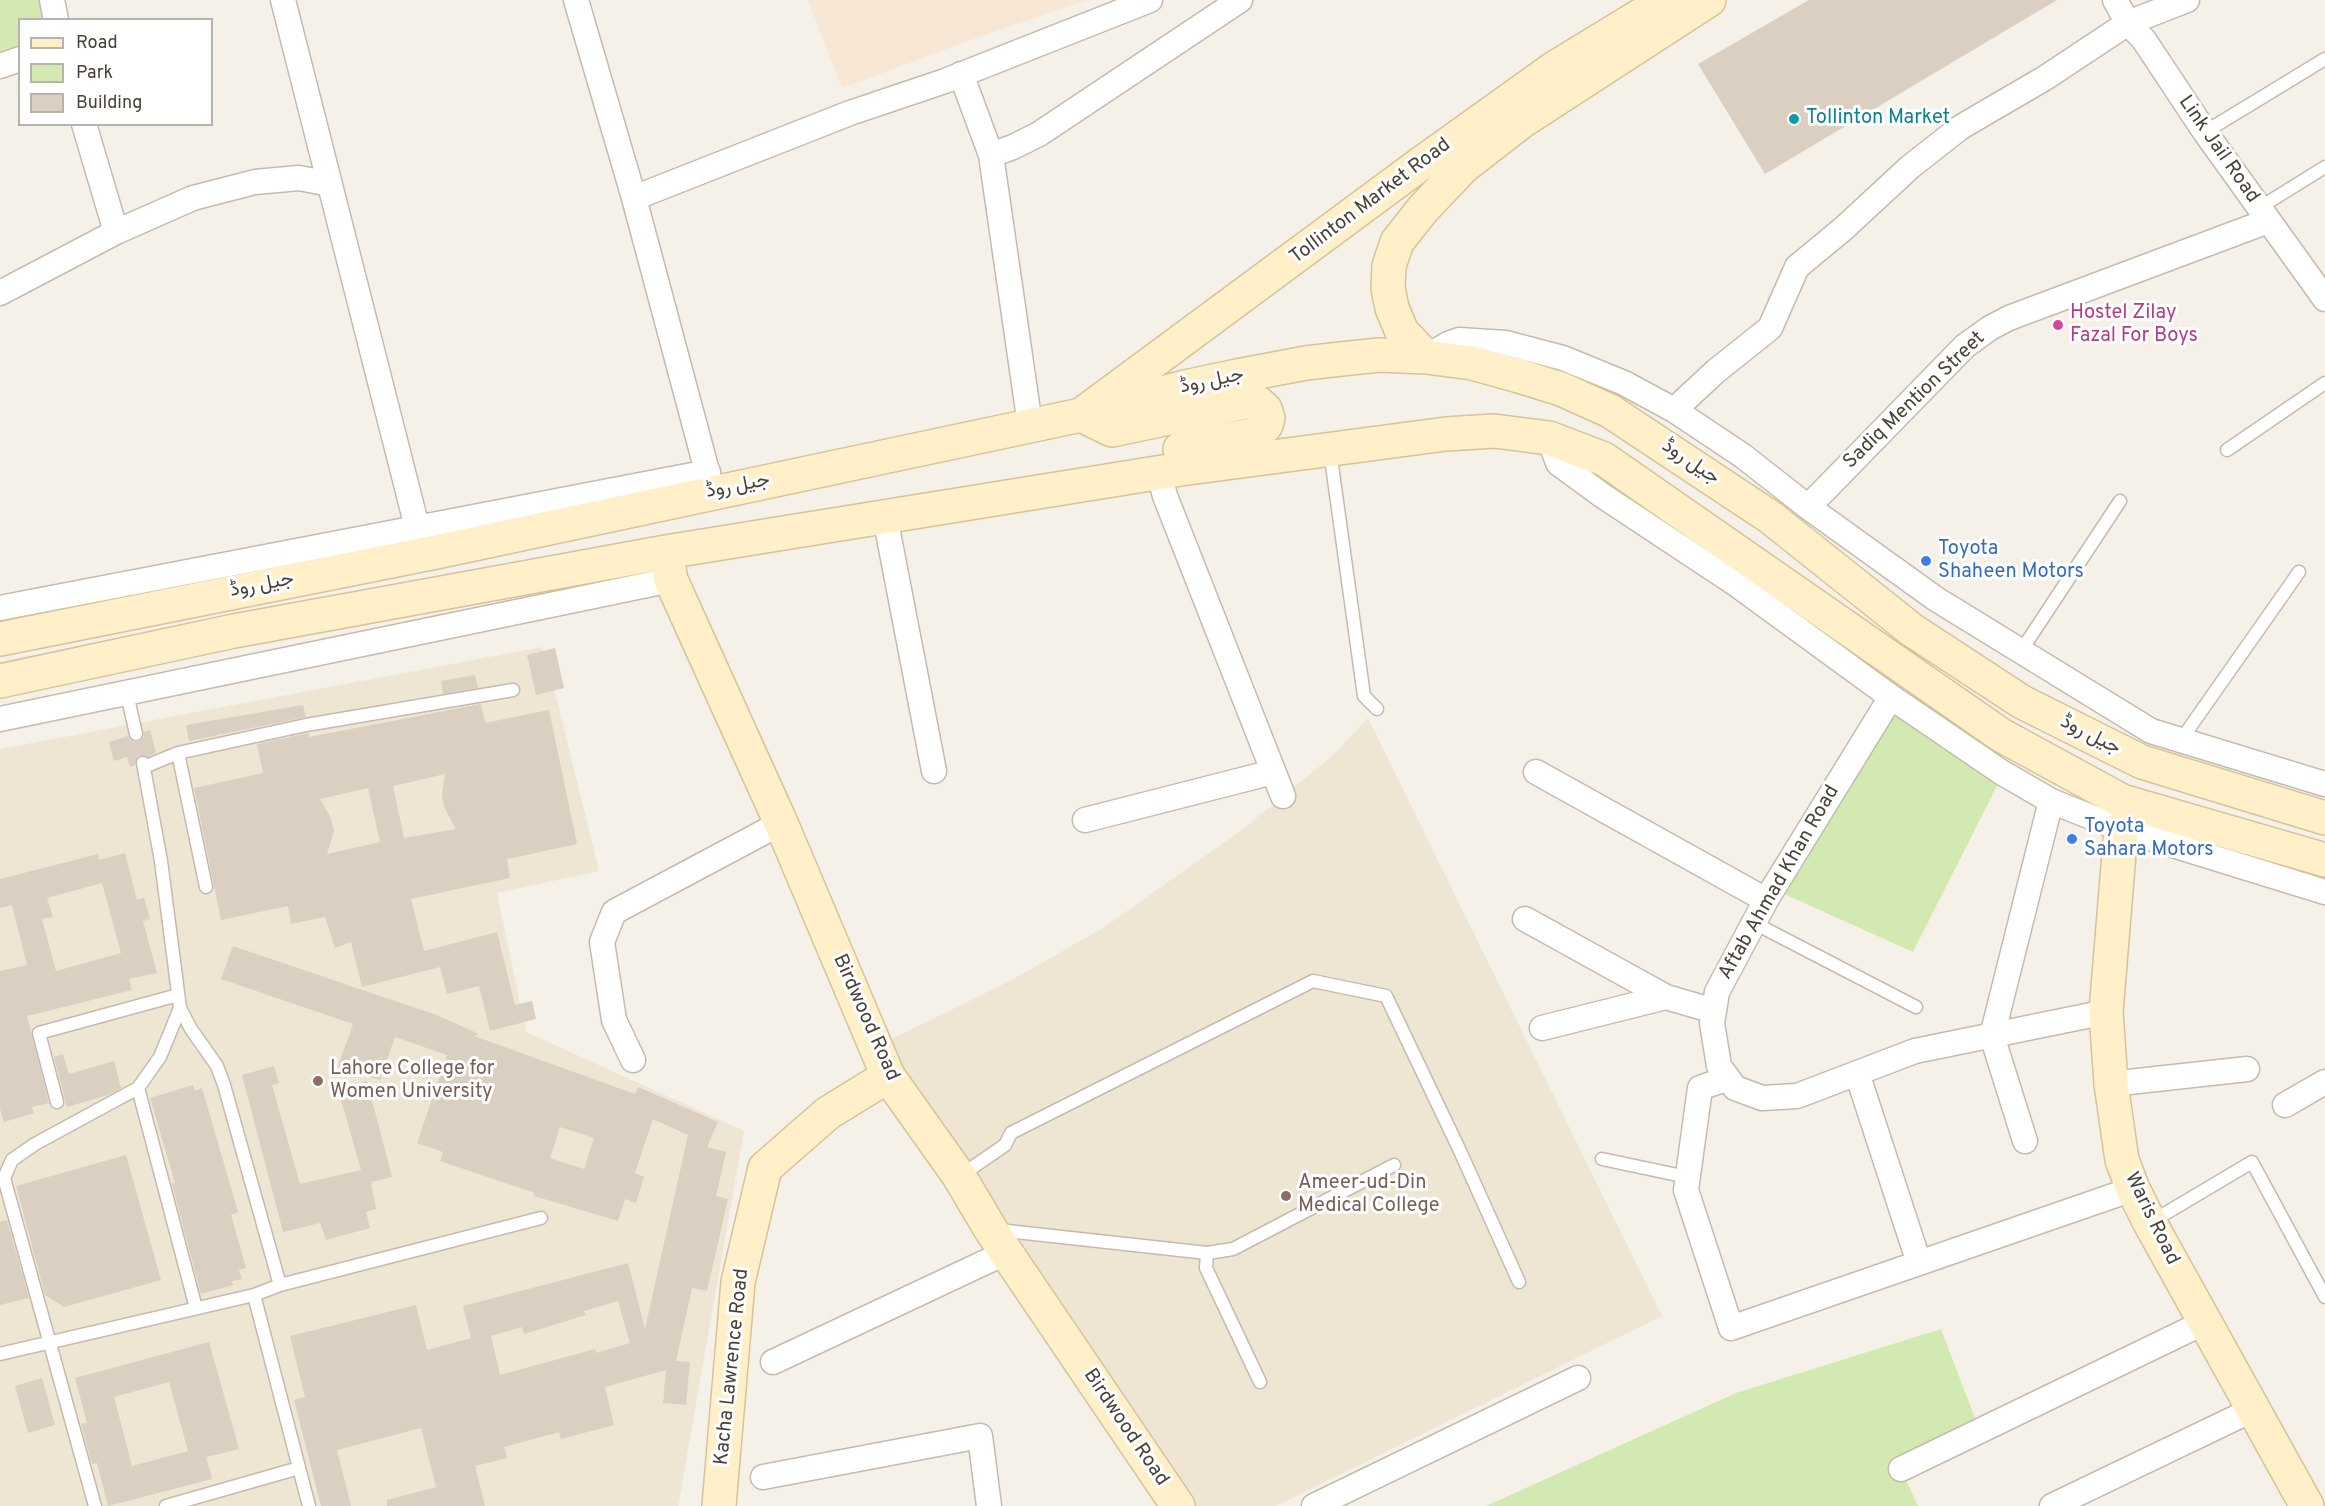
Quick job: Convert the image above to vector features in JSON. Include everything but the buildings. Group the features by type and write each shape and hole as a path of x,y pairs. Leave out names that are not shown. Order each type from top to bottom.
{"main road":[{"name":"Tollinton Market Road","path":"1081,415 1419,165 1547,74 1666,0"},
{"name":"Tollinton Market Road","path":"1426,357 1402,332 1392,308 1388,288 1389,266 1397,242 1423,209 1463,166 1521,122 1709,0"},
{"name":"جیل روڈ","path":"0,639 436,552 710,482 1081,415 1185,387 1306,363 1379,355 1426,357 1472,363 1519,375 1561,389 1610,411 1770,517 1912,630 2022,702 2142,762 2325,818"},
{"path":"1043,492 1076,468 1252,435 1266,425 1268,418 1265,409 1258,403 1250,401 1112,430 1081,415"},
{"name":"جیل روڈ","path":"0,681 234,631 669,566 885,517 1159,472 1455,433 1494,431 1549,438 1604,459 1992,729 2122,801 2325,860"},
{"name":"Birdwood Road","path":"669,566 888,1076 959,1176 999,1241 1178,1506"},
{"name":"Waris Road","path":"2121,829 2106,1012 2111,1084 2122,1160 2150,1223 2307,1506"},
{"name":"Kacha Lawrence Road","path":"719,1506 738,1282 765,1168 828,1113 888,1076"}],"street":[{"path":"52,0 56,18"},
{"path":"283,0 417,527"},
{"path":"0,608 417,527 710,482 634,198 576,0"},
{"path":"634,198 850,113 961,74 1150,0"},
{"path":"991,155 1038,134 1240,0"},
{"name":"Link Jail Road","path":"2115,0 2128,23 2144,40 2205,132 2325,299"},
{"path":"1674,410 1716,370 1770,328 1797,267 1843,229 1910,166 1961,127 2045,78 2128,23 2187,0"},
{"path":"0,66 18,60"},
{"path":"961,74 991,155 1030,425"},
{"path":"85,126 116,232"},
{"path":"0,293 116,232 193,198 255,182 299,178 330,184"},
{"name":"Sadiq Mention Street","path":"1808,507 1965,346 1990,328 2009,318 2264,214"},
{"path":"1426,357 1459,340 1506,343 1563,358 1624,383 1674,410 1743,456 1808,507 1936,599 2151,731 2325,783"},
{"path":"1549,438 1558,463 1603,496 1736,584 1971,752 2051,801 2121,829 2325,892"},
{"path":"1159,472 1165,496 1283,796"},
{"path":"885,517 934,771"},
{"path":"1,714 127,694 669,566"},
{"name":"Aftab Ahmad Khan Road","path":"1728,1078 1719,1066 1712,1023 1717,992 1766,900 1891,697"},
{"path":"1085,820 1273,772"},
{"path":"1536,772 1766,900"},
{"path":"2025,1141 1992,1036 2051,801"},
{"path":"633,1060 614,1020 602,942 614,912 781,823"},
{"path":"1525,919 1665,996 1713,1011"},
{"path":"1542,1028 1665,996"},
{"path":"2106,1012 1915,1051 1797,1096 1762,1098 1735,1088 1728,1078 1700,1088 1686,1190 1731,1328 2133,1189"},
{"path":"2111,1084 2247,1069"},
{"path":"1857,1073 1919,1263"},
{"path":"2285,1105 2325,1082"},
{"path":"773,1362 999,1241"},
{"path":"1901,1469 2205,1322"},
{"path":"1314,1506 1578,1378"},
{"path":"2052,1506 2254,1409"},
{"path":"763,1477 980,1436 990,1506"}],"lane":[{"path":"2205,132 2325,59"},
{"path":"2264,214 2325,167"},
{"path":"2228,450 2325,383"},
{"path":"1330,450 1364,696 1377,709"},
{"path":"2022,651 2120,501"},
{"path":"2181,740 2299,572"},
{"path":"280,1285 224,1085 217,1066 191,1029 180,1008 161,861 143,765 178,753 306,725 513,690"},
{"path":"127,694 136,734"},
{"path":"178,753 206,887"},
{"path":"1754,923 1916,1007"},
{"path":"959,1176 1005,1145 1011,1133 1313,981 1386,996 1460,1150 1519,1282"},
{"path":"57,1102 39,1033 178,995"},
{"path":"95,1506 4,1178 12,1160 35,1144 138,1088 160,1057 180,1008"},
{"path":"138,1088 196,1308"},
{"path":"1602,1159 1687,1177"},
{"path":"2150,1223 2252,1162 2325,1297"},
{"path":"999,1241 1207,1253 1233,1249 1394,1165"},
{"path":"0,1354 254,1295 280,1285 542,1218"},
{"path":"1207,1253 1206,1268 1260,1382"},
{"path":"254,1295 309,1506"},
{"path":"166,1506 299,1468"}],"shaded area":[{"path":"808,0 1088,0 976,38 842,88"},
{"name":"Lahore College for Women University","path":"542,647 599,871 497,893 526,1032 744,1131 678,1506 0,1506 0,749"},
{"name":"Ameer-ud-Din Medical College","path":"1368,718 1662,1316 1276,1506 1178,1506 876,1047 1012,980 1103,928 1243,829 1332,756"}],"green space":[{"path":"0,0 41,0 45,18 18,18 18,49 0,58"},
{"path":"1891,702 1974,770 2000,780 1913,952 1773,889"},
{"path":"1941,1329 1980,1431 1901,1469 1918,1506 1486,1506 1736,1393"}],"place":[{"name":"Tollinton Market","path":"1794,119"},
{"name":"Hostel Zilay Fazal For Boys","path":"2058,325"},
{"name":"Toyota Shaheen Motors","path":"1926,561"},
{"name":"Toyota Sahara Motors","path":"2072,839"},
{"name":"Lahore College for Women University","path":"318,1081"},
{"name":"Ameer-ud-Din Medical College","path":"1286,1196"}]}
